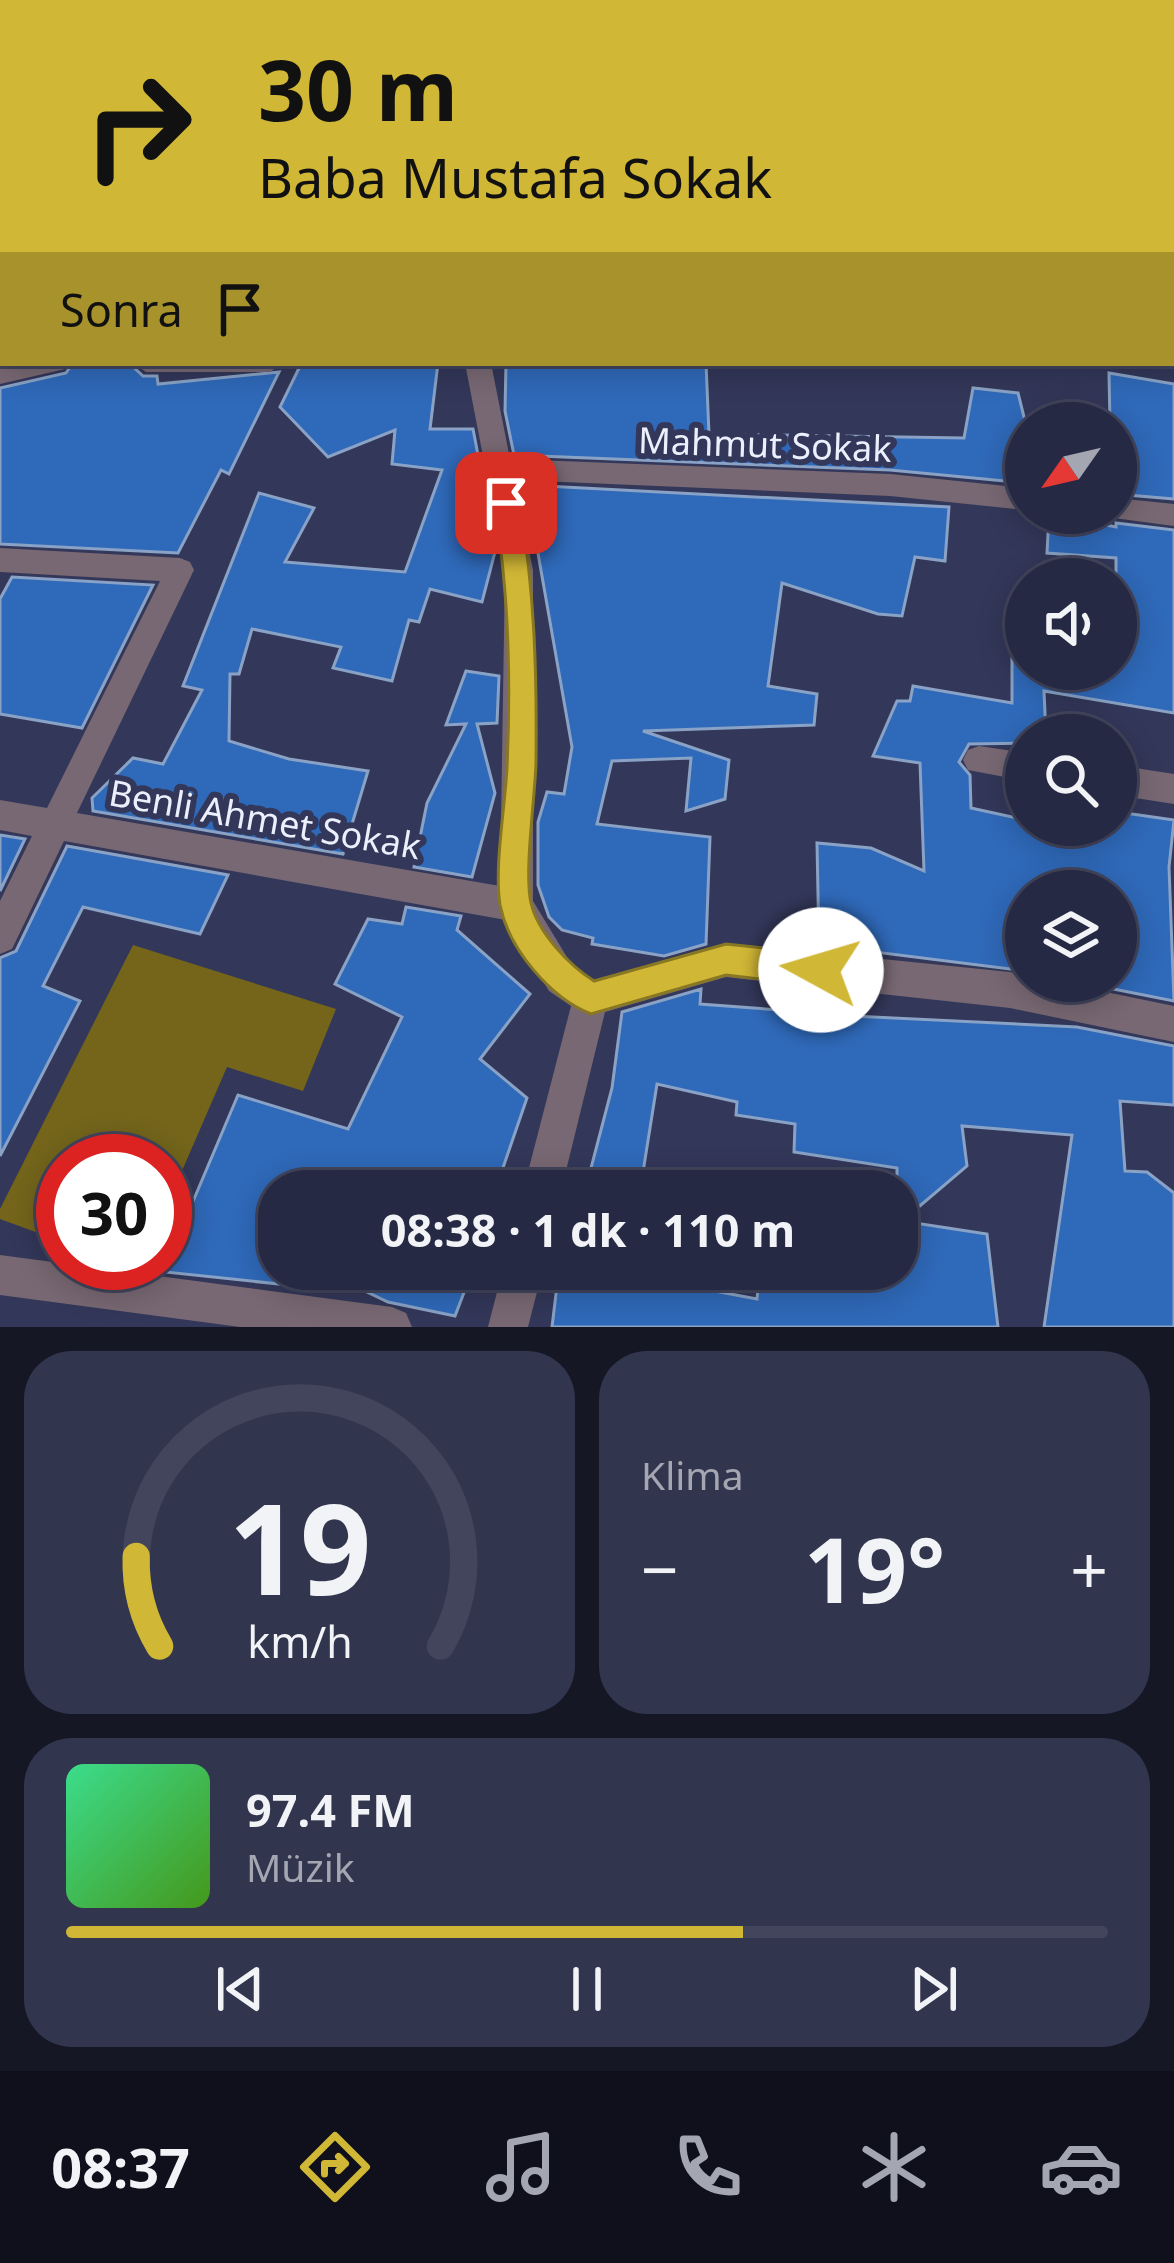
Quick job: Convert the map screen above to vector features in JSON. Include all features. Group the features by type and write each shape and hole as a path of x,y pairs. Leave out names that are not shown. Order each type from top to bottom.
{"street":[{"path":"0,375 42,366"},
{"path":"479,366 518,570 521,757 516,905 561,979 591,998 726,959 1010,990 1174,1024"},
{"name":"Mahmut Sokak","path":"500,469 890,484 1005,497"},
{"path":"1137,511 1174,515"},
{"path":"0,560 180,570 0,937"},
{"path":"979,760 1005,764"},
{"path":"1137,783 1174,789"},
{"name":"Benli Ahmet Sokak","path":"0,814 55,820 516,905"},
{"path":"547,1170 591,998"},
{"path":"0,1275 382,1325"},
{"path":"508,1327 518,1290"}],"shaded area":[{"path":"133,945 336,1009 303,1091 227,1067 192,1148 192,1134 38,1134"},
{"path":"36,1138 36,1232 0,1219 0,1209"}],"building":[{"path":"71,366 132,366 143,376 157,376 158,384 279,372 229,474 221,470 178,553 0,544 0,388 66,373"},
{"path":"300,366 438,366 430,429 473,429 496,548 482,602 430,589 419,622 409,620 392,681 333,668 341,647 252,629 239,674 230,674 229,741 289,759 368,771 343,854 93,811 92,798 133,758 163,764 202,690 183,686 259,493 314,508 285,562 405,572 442,470 392,464 395,430 328,457 280,407"},
{"path":"506,366 706,366 709,434 964,438 973,388 1018,393 1020,402 1005,402 1005,481 890,470 514,455 505,411"},
{"path":"1109,373 1174,384 1174,499 1137,496 1137,402 1110,402"},
{"path":"526,485 949,507 945,561 915,557 902,616 878,614 782,583 768,686 817,694 814,725 643,731 729,760 725,799 686,811 691,758 612,761 597,824 710,837 706,944 664,956 592,944 593,938 562,930 549,917 538,885 538,822 547,792 564,794 572,747"},
{"path":"1137,526 1174,530 1174,713 1044,691 1045,714 1005,714 1005,743 969,744 959,762 970,775 971,808 1005,815 1005,846 1137,846 1137,815 1174,820 1169,867 1174,1001 1137,994 1137,870 1005,870 1005,968 819,945 817,843 871,848 924,871 920,763 873,756 897,701 910,701 913,686 1012,703 1012,690 1137,690 1137,558 1047,553 1048,534 1137,534"},
{"path":"12,577 153,585 82,728 0,714 0,599"},
{"path":"466,671 499,676 497,723 477,724 495,793 472,877 414,867 427,803 466,724 446,725"},
{"path":"0,835 25,839 0,891"},
{"path":"67,846 228,875 200,934 83,907 43,986 80,1001 0,1156 0,958 16,951"},
{"path":"406,907 461,916 457,930 530,994 480,1059 527,1098 502,1170 258,1170 258,1282 192,1275 192,1204 238,1095 348,1129 402,1017 335,984 368,919 402,924"},
{"path":"701,989 700,1004 792,1011 792,1021 832,1015 1077,1027 1174,1046 1174,1105 1120,1101 1125,1171 1147,1172 1174,1193 1174,1327 1044,1327 1072,1135 962,1126 967,1166 918,1207 918,1170 794,1152 795,1124 736,1115 737,1102 657,1084 643,1170 591,1170 612,1088 622,1012"},
{"path":"918,1223 987,1234 998,1327 552,1327 556,1290 709,1290 757,1299 758,1290 918,1290"},
{"path":"363,1290 465,1290 455,1316 388,1302"}],"route":[{"path":"506,503 518,570 521,757 516,905 538,947 561,979 591,998 726,959 821,970"}]}
